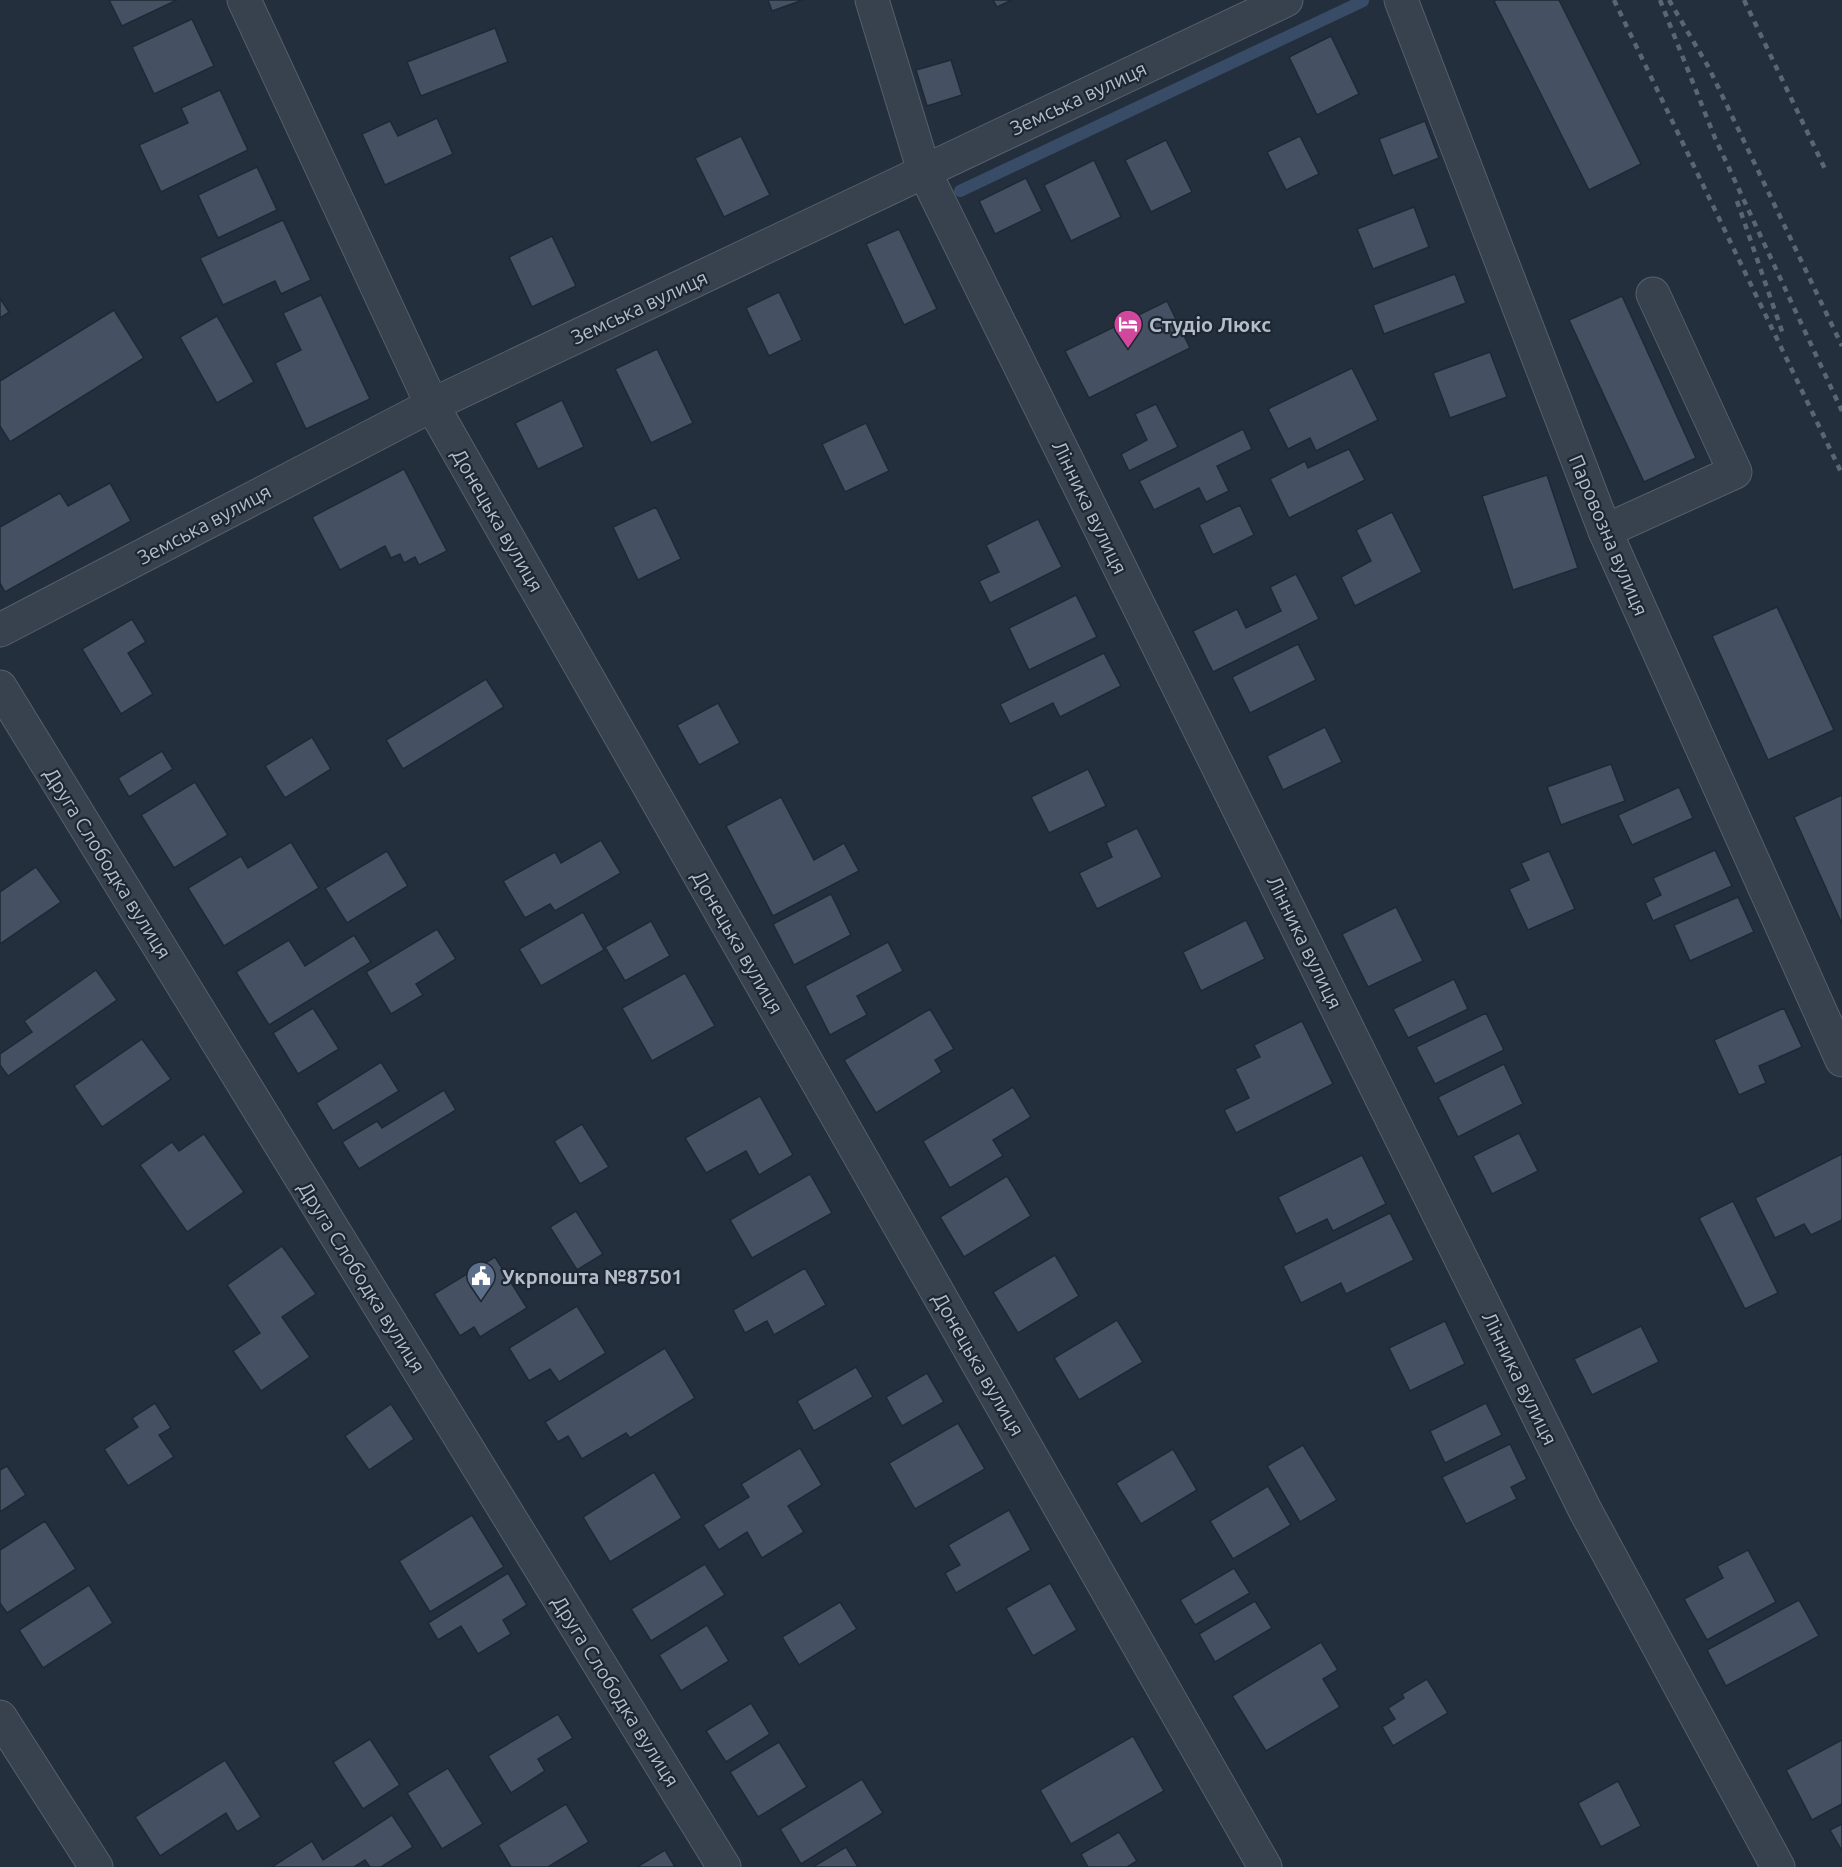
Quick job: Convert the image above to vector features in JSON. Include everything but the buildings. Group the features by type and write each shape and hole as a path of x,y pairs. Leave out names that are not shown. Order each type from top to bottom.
{"street":[{"name":"Донецька вулиця","path":"244,0 432,405 1266,1867"},
{"name":"Лінника вулиця","path":"872,0 924,171 1585,1510 1778,1867"},
{"name":"Земська вулиця","path":"0,630 432,405 1286,0"},
{"name":"Паровозна вулиця","path":"1401,0 1605,531 1842,1060"},
{"path":"1605,531 1735,472 1653,294"},
{"name":"Друга Слободка вулиця","path":"0,687 724,1867"},
{"path":"0,1718 96,1867"}],"waterway":[{"path":"960,191 1363,1"}],"railway":[{"path":"1614,0 1842,474"},
{"path":"1660,0 1715,138 1842,411"},
{"path":"1669,0 1709,68 1842,346"},
{"path":"1744,0 1826,171"},
{"path":"1737,201 1784,337"}],"place":[{"name":"Студіо Люкс","path":"1128,350"},
{"name":"Укрпошта №87501","path":"481,1302"}]}
